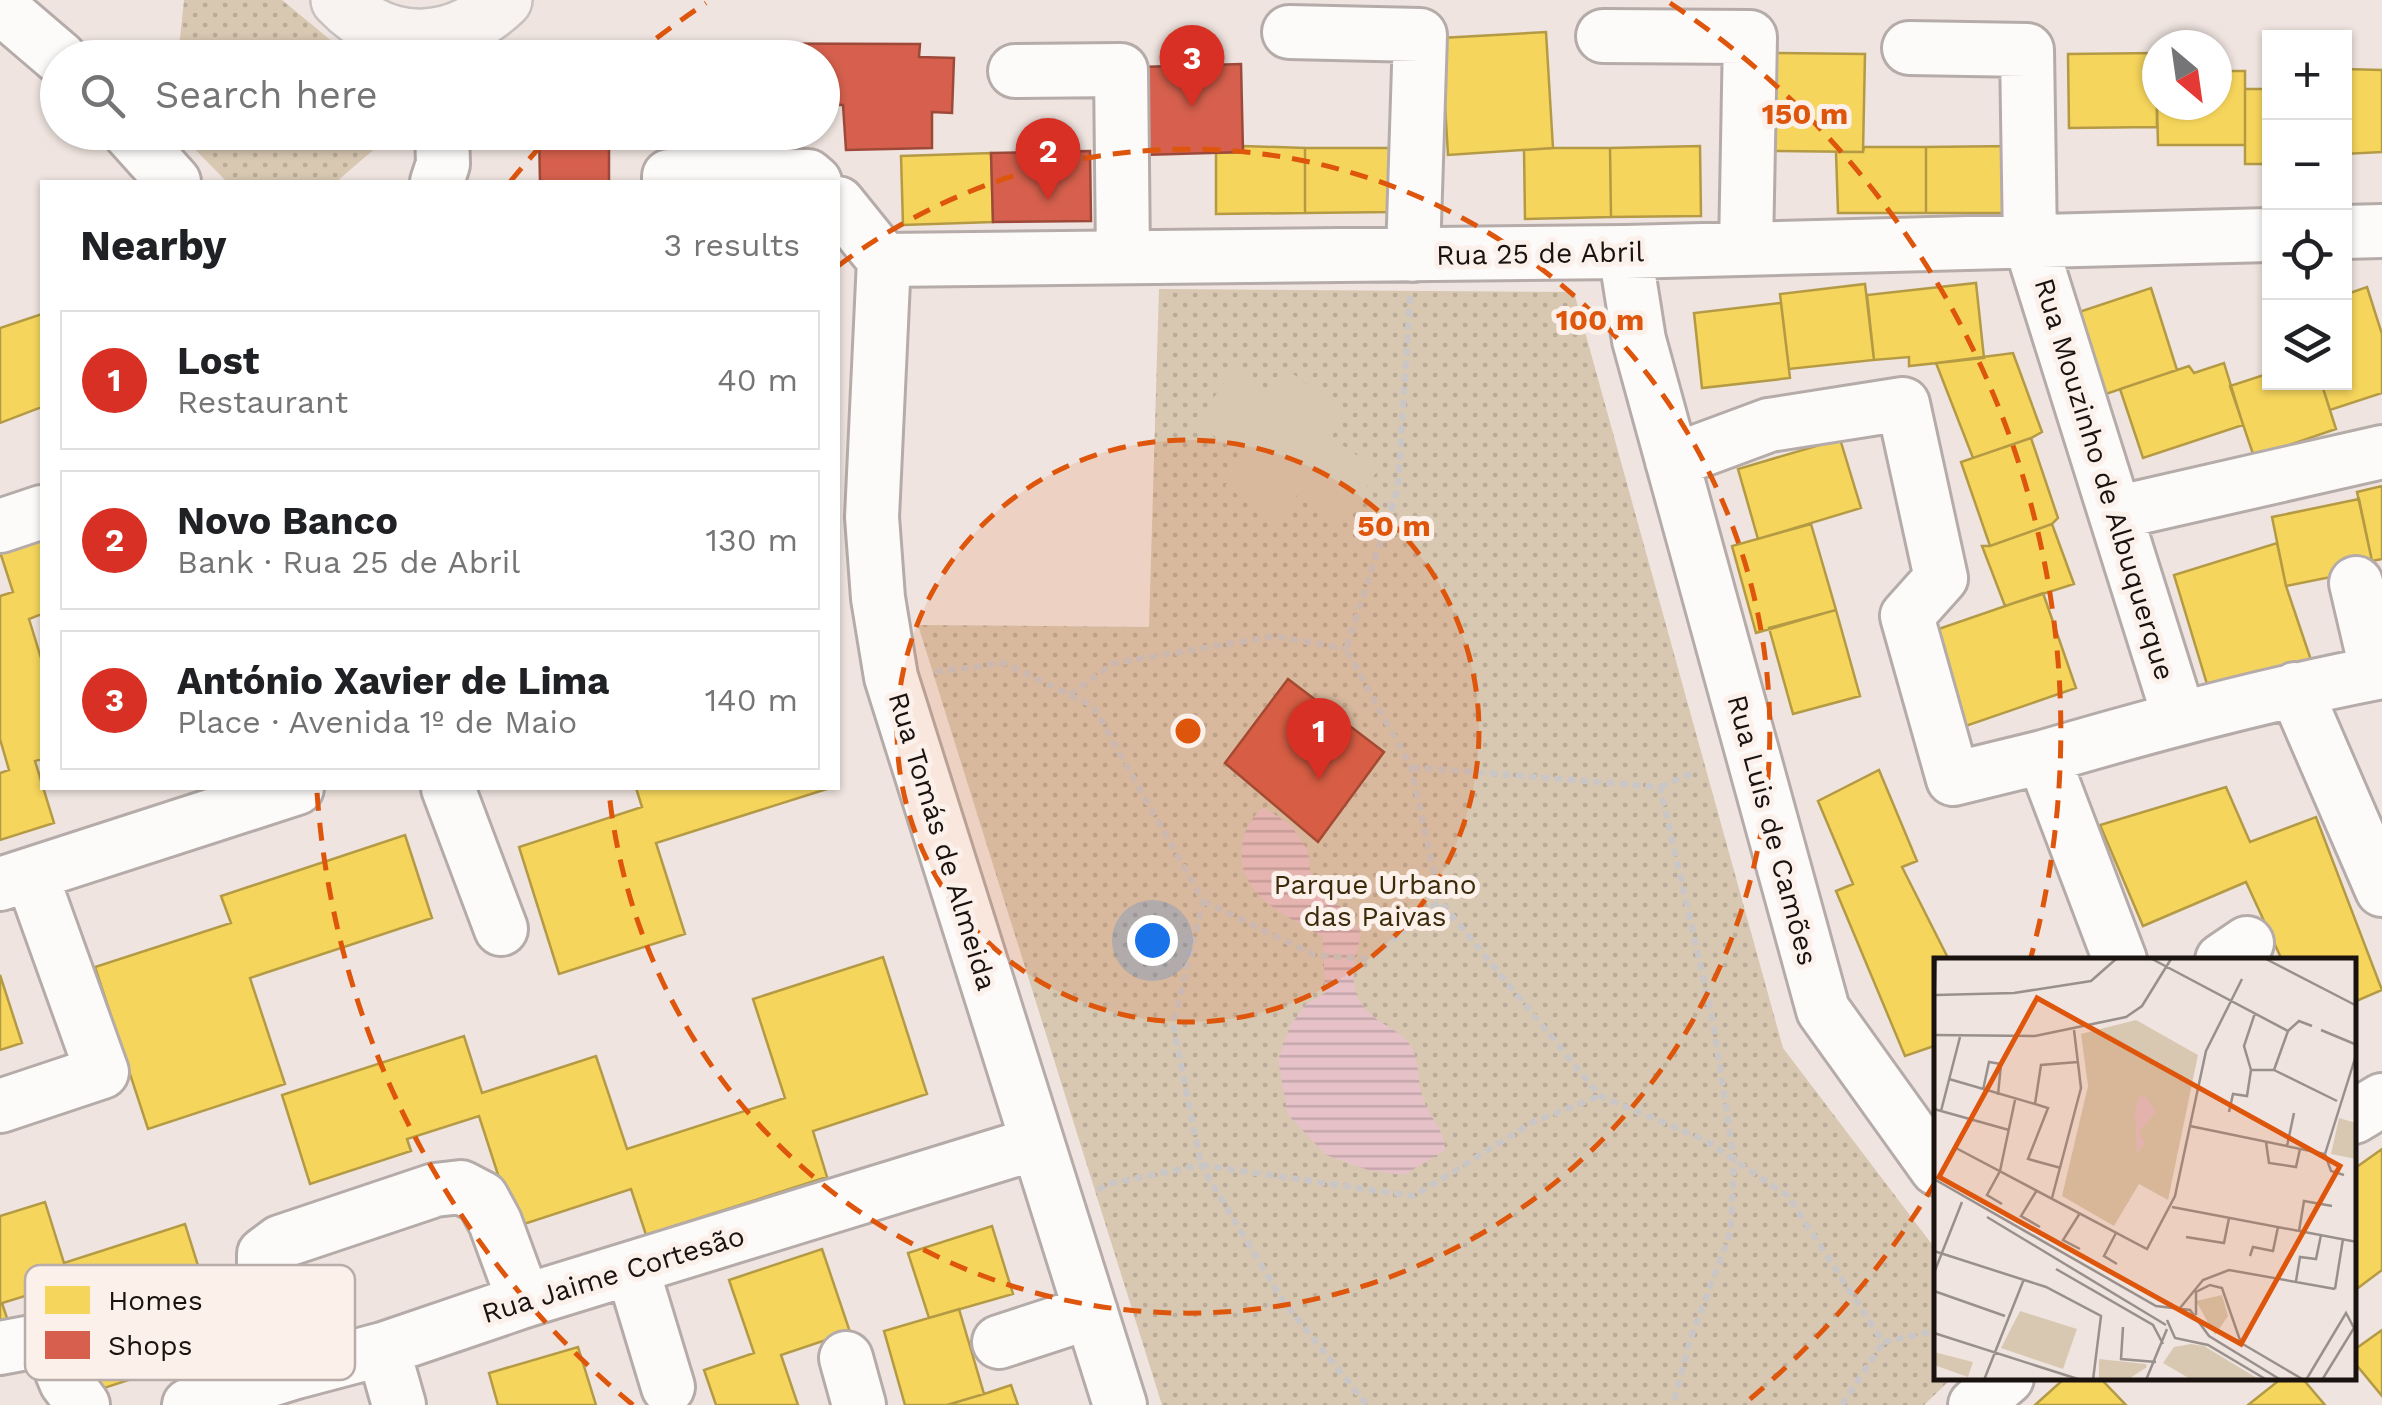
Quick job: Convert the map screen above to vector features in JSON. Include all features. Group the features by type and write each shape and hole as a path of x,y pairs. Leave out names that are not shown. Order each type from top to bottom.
{"main road":[{"path":"372,28 423,38 490,23"}],"street":[{"path":"0,10 40,41"},
{"path":"1289,32 1420,35 1413,254"},
{"path":"1603,36 1750,37 1746,249"},
{"name":"Rua Mouzinho de Albuquerque","path":"1909,48 2027,50 2030,242 2179,716"},
{"path":"1014,71 1121,70 1123,257"},
{"path":"145,150 172,180"},
{"path":"438,180 443,150"},
{"path":"465,180 466,150"},
{"path":"668,180 669,176 808,176 813,180"},
{"path":"840,205 846,210 868,277"},
{"path":"2352,232 2382,231"},
{"name":"Rua 25 de Abril","path":"868,277 1123,257 1625,252 2262,234"},
{"name":"Rua Luis de Camões","path":"1625,252 1639,340 1823,1010 1934,1159"},
{"name":"Rua Tomás de Almeida","path":"868,277 872,516 858,604 892,678 1120,1405"},
{"path":"1672,460 1769,425 1904,404 1941,578 1907,616 1953,779 2179,716 2380,672 2356,583"},
{"path":"2114,513 2382,452"},
{"path":"0,526 40,513"},
{"path":"2295,688 2382,890"},
{"path":"2043,757 2119,958"},
{"path":"0,1106 102,1072 15,880 164,808 285,790"},
{"path":"449,790 501,929"},
{"path":"2357,1115 2382,1100"},
{"name":"Rua Jaime Cortesão","path":"355,1356 1037,1143"},
{"path":"264,1265 264,1254 280,1242 435,1190 461,1187 482,1198 524,1301"},
{"path":"632,1268 668,1387"},
{"path":"999,1342 1091,1312"},
{"path":"0,1348 25,1343"},
{"path":"382,1349 399,1405"},
{"path":"65,1380 83,1405"},
{"name":"Rua Jaime Cortesão","path":"189,1405 270,1380"},
{"path":"1976,1405 2004,1380"}],"path":[{"path":"1413,254 1398,488 1346,650 1411,767 1440,901 1600,1096 1705,1140 1788,1196 1884,1342"},
{"path":"1069,695 1114,663 1275,636 1346,650"},
{"path":"892,678 1004,663 1093,706 1203,901 1315,955 1370,958 1440,901"},
{"path":"1411,767 1660,787 1696,771"},
{"path":"1660,787 1712,1016 1734,1160 1731,1231 1690,1340 1673,1405"},
{"path":"1203,901 1173,1024 1201,1165 1283,1301 1367,1405"},
{"path":"1059,1212 1108,1184 1201,1165 1414,1196 1533,1122 1600,1096"},
{"path":"1842,1405 1884,1342 1934,1332"}],"green space":[{"path":"184,0 282,0 330,40 180,40"},
{"path":"196,150 373,150 338,180 225,180"},
{"name":"Parque Urbano das Paivas","path":"1159,289 1574,292 1783,1048 1934,1247 1934,1380 1950,1380 1924,1405 1162,1405 918,625 1149,627"},
{"path":"1286,369 1348,413 1331,437 1378,470 1339,525 1297,495 1278,522 1225,486 1244,457 1196,423 1233,370 1269,395"}],"shaded area":[{"path":"1263,807 1291,825 1308,851 1311,876 1345,910 1361,933 1354,984 1361,1004 1403,1037 1414,1053 1424,1101 1445,1150 1404,1175 1368,1170 1326,1155 1288,1115 1278,1060 1290,1026 1306,1004 1325,993 1323,937 1281,913 1247,879 1242,865 1243,842 1248,825"}],"building: Homes":[{"path":"1546,32 1553,148 1448,155 1441,38"},
{"path":"1773,53 1865,54 1863,152 1772,151"},
{"path":"2142,53 2142,120 2157,120 2157,127 2069,128 2068,54"},
{"path":"2352,69 2382,70 2382,152 2352,154"},
{"path":"2232,71 2245,71 2245,145 2158,145 2157,120 2232,120"},
{"path":"2245,89 2262,89 2262,164 2245,164"},
{"path":"1243,146 1305,148 1305,213 1216,214 1216,153 1243,152"},
{"path":"1700,146 1701,216 1611,217 1610,148"},
{"path":"2013,146 2013,213 1926,213 1926,147"},
{"path":"1864,147 1926,147 1926,213 1838,213 1836,152 1863,152"},
{"path":"1305,148 1391,148 1391,212 1305,213"},
{"path":"1610,148 1611,217 1525,219 1524,150"},
{"path":"991,153 993,222 903,225 901,156"},
{"path":"1976,283 1984,358 1909,366 1909,357 1874,360 1867,295"},
{"path":"1865,284 1874,360 1789,369 1780,294"},
{"path":"2367,287 2382,334 2382,393 2330,410 2324,390 2352,390 2352,292"},
{"path":"2151,288 2177,370 2103,395 2076,313"},
{"path":"1781,303 1790,378 1702,388 1694,313"},
{"path":"40,315 40,408 0,423 0,328"},
{"path":"2013,353 2042,432 1973,458 1936,363"},
{"path":"2224,363 2243,425 2143,458 2120,389 2189,366 2194,373"},
{"path":"2262,376 2262,390 2324,390 2336,429 2254,457 2230,386"},
{"path":"2031,438 2058,518 2052,524 1990,546 1961,462"},
{"path":"1840,439 1861,508 1758,539 1738,469"},
{"path":"2382,486 2382,559 2372,561 2357,492"},
{"path":"2359,499 2371,569 2286,586 2272,517"},
{"path":"1811,524 1836,610 1756,633 1732,546"},
{"path":"2052,524 2074,584 2005,606 1982,546"},
{"path":"40,530 40,615 29,619 40,655 40,760 35,761 40,790 44,790 54,823 0,840 0,773 9,770 0,739 0,596 13,592 0,542"},
{"path":"2277,543 2286,586 2312,663 2210,694 2174,575"},
{"path":"2043,593 2076,688 1957,729 1924,634"},
{"path":"1836,610 1860,696 1793,714 1769,628"},
{"path":"1879,770 1917,861 1902,867 1948,958 1934,958 1934,1046 1905,1056 1836,891 1853,884 1818,801"},
{"path":"2226,787 2250,842 2316,817 2382,990 2357,1001 2357,958 2281,958 2246,882 2143,926 2100,825"},
{"path":"637,790 824,790 656,843 685,934 559,974 519,847 642,807"},
{"path":"405,835 432,918 250,978 285,1084 148,1129 95,967 231,923 221,896"},
{"path":"883,957 927,1094 813,1131 827,1177 646,1235 631,1189 515,1227 479,1116 407,1139 411,1151 310,1184 282,1095 464,1036 482,1093 596,1056 627,1149 785,1098 753,999"},
{"path":"0,975 22,1043 0,1050"},
{"path":"2382,1149 2382,1270 2357,1289 2357,1167"},
{"path":"45,1202 64,1263 185,1224 198,1265 25,1265 25,1296 2,1303 7,1318 0,1321 0,1216"},
{"path":"992,1226 1013,1294 929,1318 908,1253"},
{"path":"822,1249 850,1332 781,1355 798,1405 716,1405 704,1370 754,1353 729,1280"},
{"path":"959,1309 984,1394 947,1405 905,1405 884,1331"},
{"path":"2382,1330 2382,1396 2357,1366 2357,1348"},
{"path":"578,1347 596,1405 498,1405 489,1373"},
{"path":"95,1380 129,1380 98,1390"},
{"path":"2063,1380 2102,1380 2126,1405 2035,1405"},
{"path":"2279,1380 2304,1380 2325,1405 2248,1405"},
{"path":"1011,1385 1018,1405 947,1405 984,1394"}],"building: Shops":[{"path":"840,44 920,44 919,57 954,58 952,113 932,112 932,148 846,150"},
{"path":"1241,64 1243,152 1143,155 1140,67"},
{"path":"539,150 609,150 609,180 540,180"},
{"path":"1090,151 1091,221 993,222 991,153"},
{"path":"1288,679 1384,752 1318,842 1225,763"}],"place":[{"name":"António Xavier de Lima","path":"1192,107"},
{"name":"Novo Banco","path":"1048,200"},
{"name":"Lost","path":"1319,780"}]}
